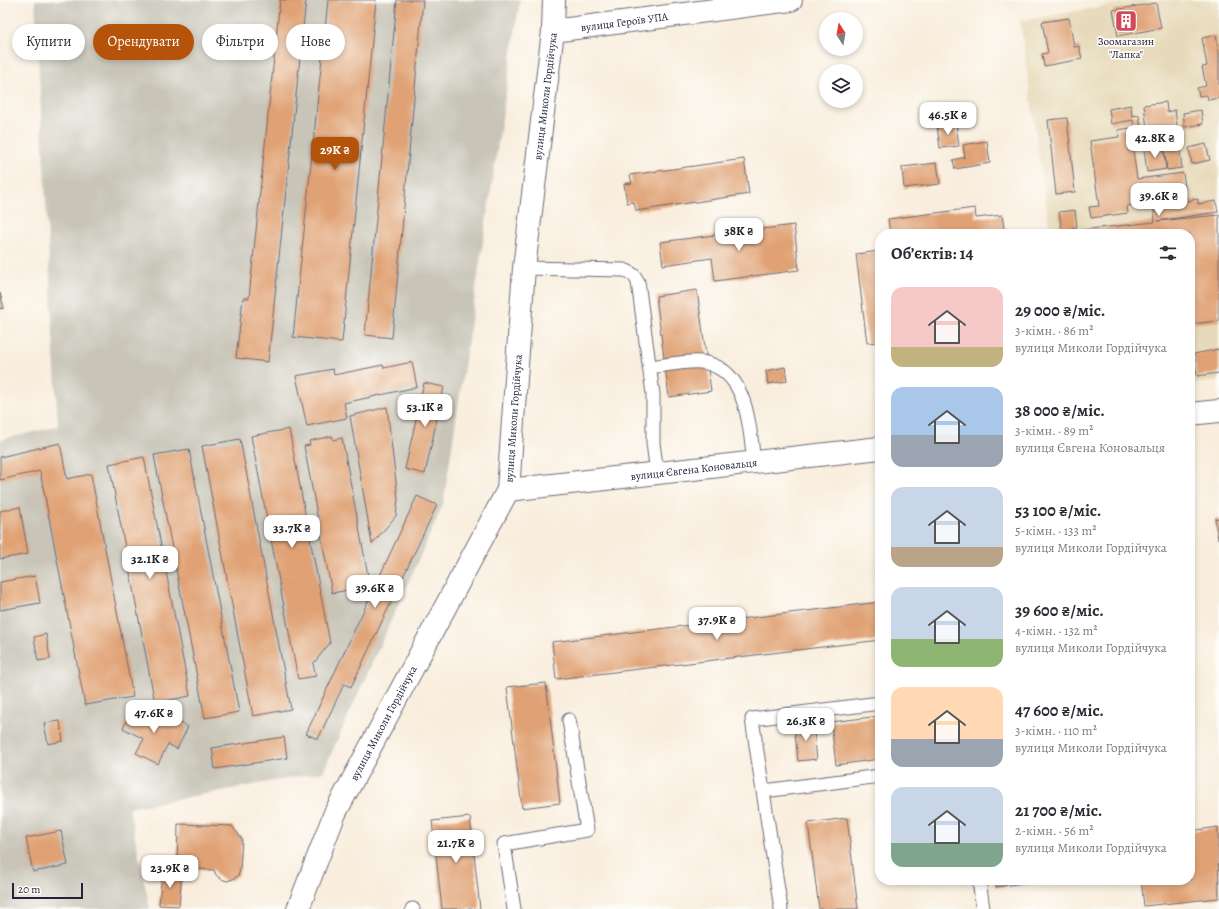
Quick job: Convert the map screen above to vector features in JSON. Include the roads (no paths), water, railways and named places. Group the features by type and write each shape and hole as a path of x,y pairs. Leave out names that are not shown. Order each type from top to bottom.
{"street":[{"name":"вулиця Миколи Гордійчука","path":"298,909 335,813 508,490 524,268 553,32 554,0"},
{"name":"вулиця Героїв УПА","path":"553,32 791,0"},
{"path":"1195,413 1219,411"},
{"name":"вулиця Євгена Коновальця","path":"508,490 875,449"}],"lane":[{"path":"524,268 624,270 635,276 638,282 653,394 653,443 657,473"},
{"path":"649,367 701,361 716,365 728,373 743,399 754,462"},
{"path":"781,909 752,719 875,704"},
{"path":"514,909 504,844 587,830 569,720"},
{"path":"764,791 875,777"},
{"path":"980,885 983,909"}],"place":[{"name":"Зоомагазин \"Лапка\"","path":"1126,21"}]}
